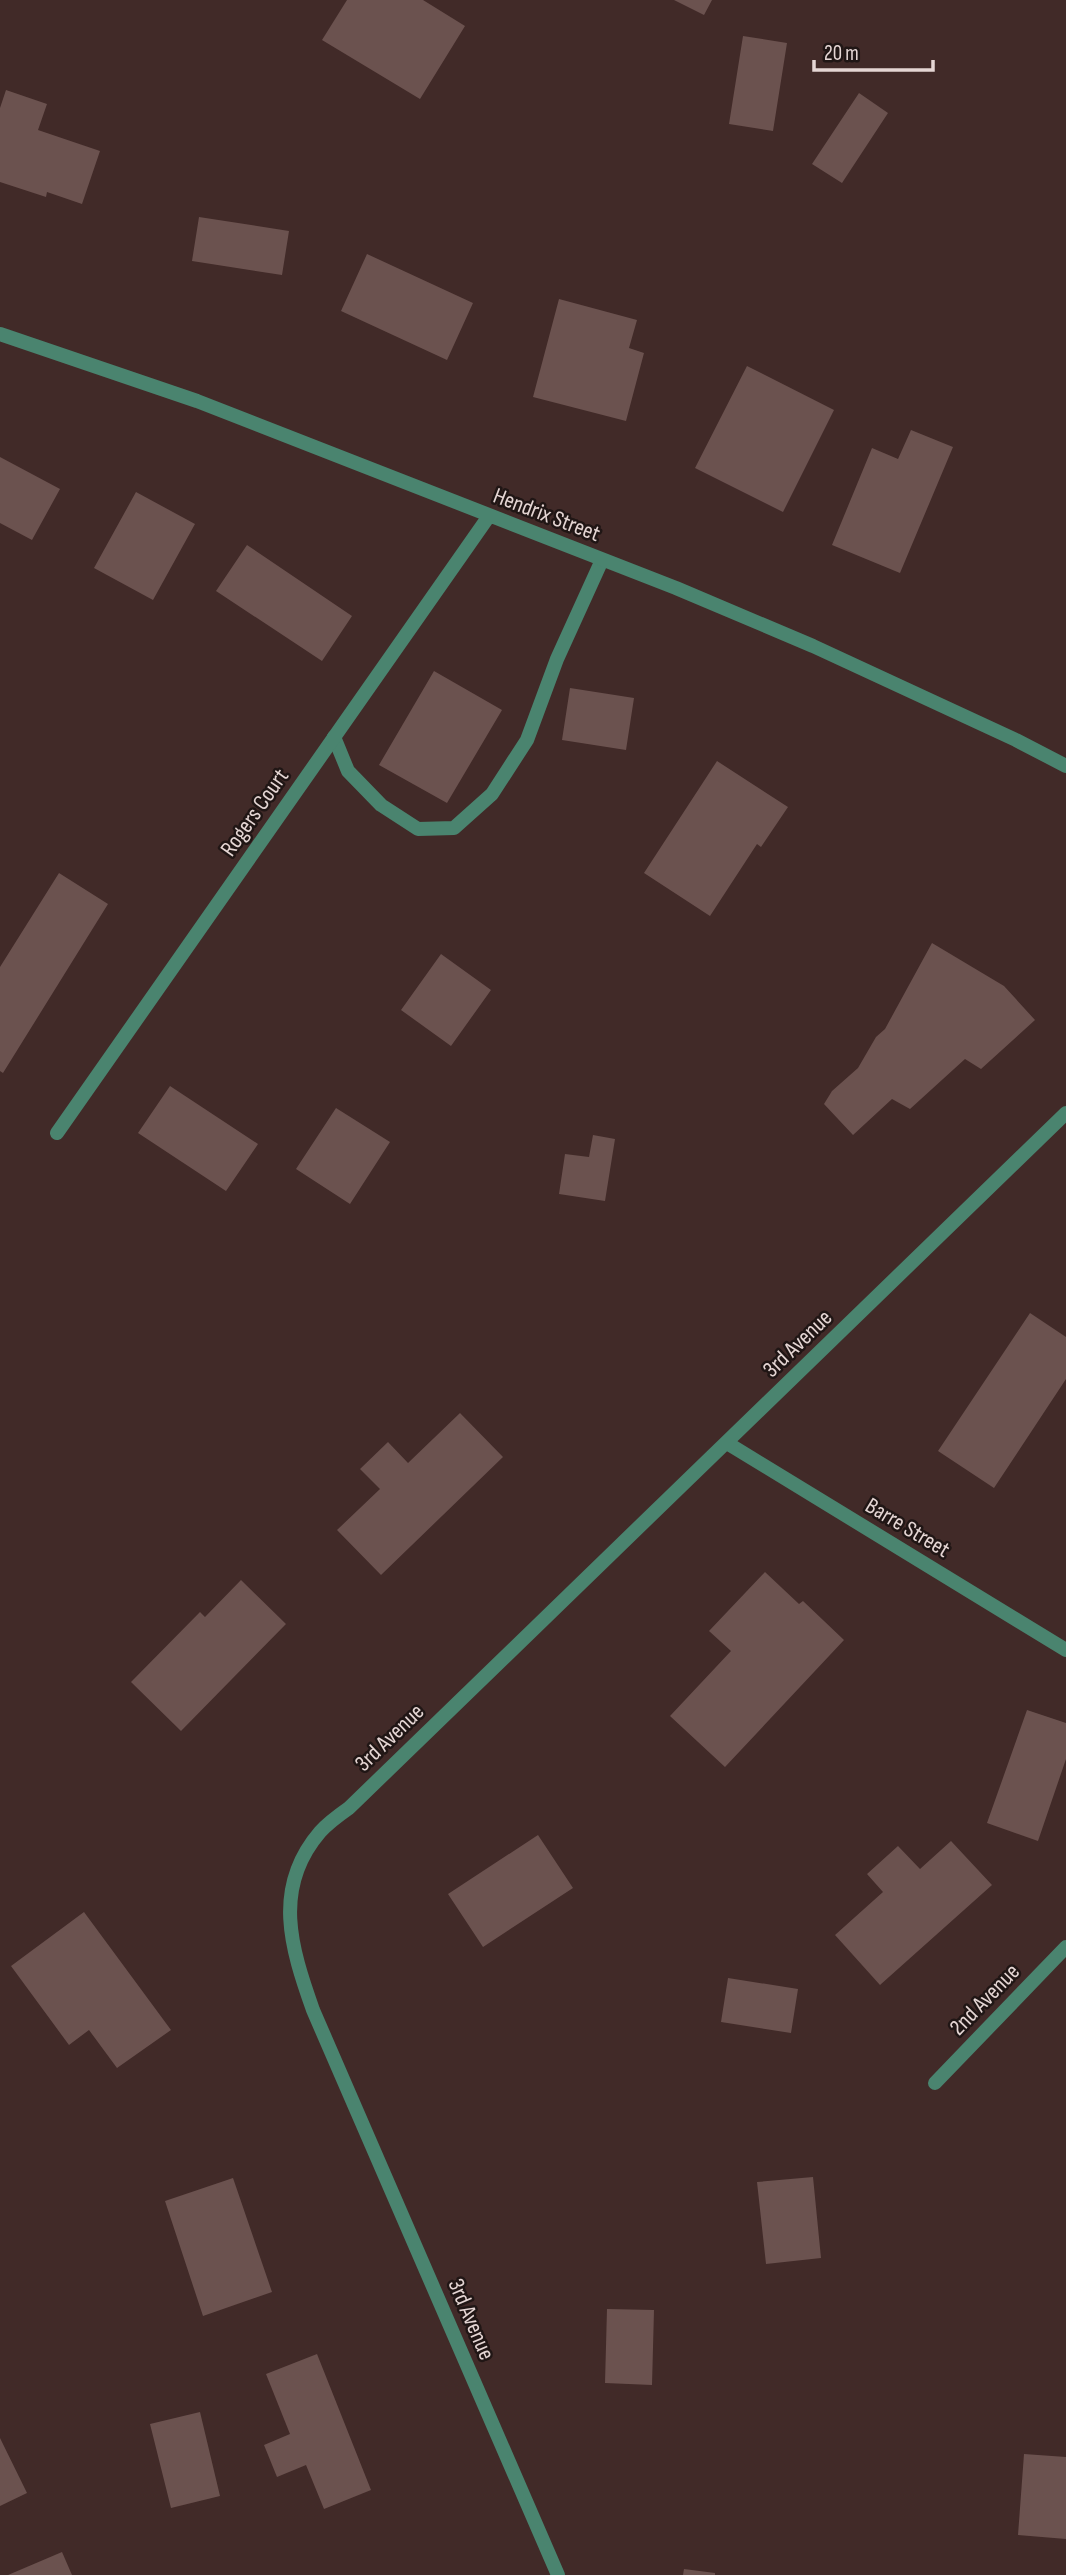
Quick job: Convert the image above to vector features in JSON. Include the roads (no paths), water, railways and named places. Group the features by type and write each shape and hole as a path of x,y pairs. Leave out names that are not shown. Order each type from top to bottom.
{"street":[{"name":"Hendrix Street","path":"0,334 197,401 603,560 813,646 1066,766"},
{"name":"Rogers Court","path":"57,1133 489,516"},
{"path":"334,737 348,771 381,805 418,829 454,828 492,794 527,740 557,659 603,560"},
{"name":"3rd Avenue","path":"558,2575 313,2010 291,1939 289,1897 300,1862 320,1831 349,1808 1066,1113"},
{"name":"Barre Street","path":"727,1443 1066,1650"},
{"name":"2nd Avenue","path":"935,2083 1066,1947"}]}
